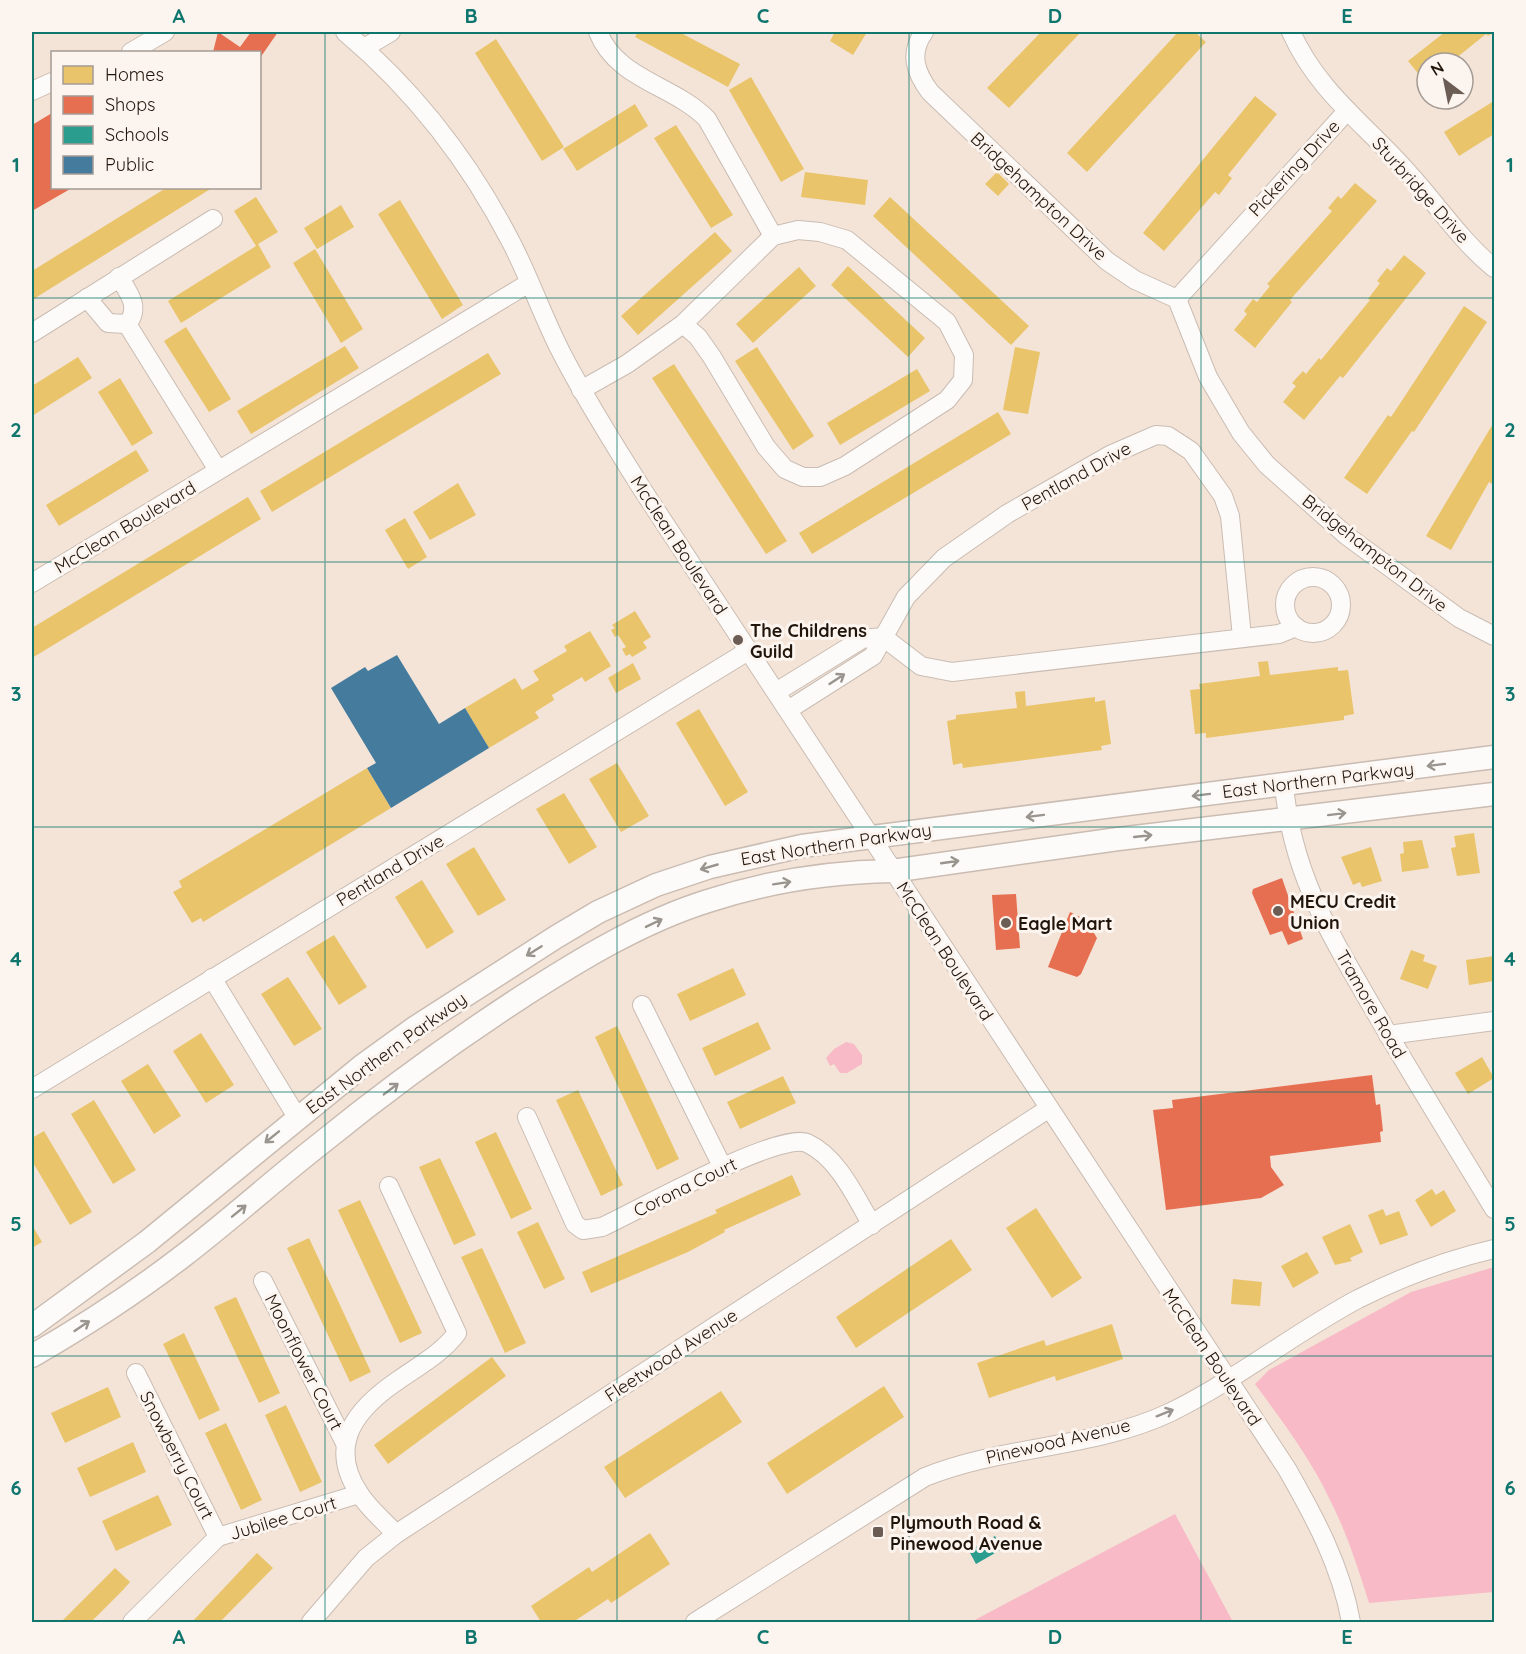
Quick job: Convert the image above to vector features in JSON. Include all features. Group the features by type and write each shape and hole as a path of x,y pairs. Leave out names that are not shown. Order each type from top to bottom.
{"main road":[{"name":"East Northern Parkway","path":"32,1326 140,1248 297,1117 416,1027 598,912 656,885 710,867 765,853 869,836 1494,757"},
{"name":"East Northern Parkway","path":"32,1356 141,1287 423,1065 591,953 660,919 706,901 760,887 859,872 892,871 1109,840 1494,794"}],"street":[{"path":"133,51 165,32"},
{"name":"McClean Boulevard","path":"345,32 364,48 424,110 472,173 508,237 581,390 642,489 1287,1469 1318,1524 1339,1573 1351,1623"},
{"path":"364,48 391,32"},
{"path":"598,32 605,46 618,62 637,76 695,108 707,119 772,236"},
{"name":"Bridgehampton Drive","path":"924,32 914,52 916,67 930,92 1107,261 1150,288 1177,299 1208,377 1241,433 1267,465 1347,536 1459,618 1494,636"},
{"name":"Pickering Drive","path":"1177,299 1347,111 1320,83 1291,32"},
{"path":"32,91 51,82"},
{"name":"Sturbridge Drive","path":"1347,111 1388,150 1469,245 1494,268"},
{"path":"32,333 213,219"},
{"path":"581,390 627,364 683,324 772,236 798,230 820,232 848,240 947,322 964,355 963,380 957,391 947,400 844,466 820,477 803,477 785,469 766,447 712,357 698,337 683,324"},
{"path":"87,298 108,323 127,324 133,318 135,308 120,278"},
{"name":"McClean Boulevard","path":"32,583 529,283"},
{"path":"127,324 218,470"},
{"name":"Pentland Drive","path":"788,710 873,656 906,597 944,558 1007,514 1110,455 1156,435 1168,436 1191,451 1223,496 1230,516 1242,637"},
{"path":"776,692 862,639 883,638 921,666 952,672 1279,634 1296,627"},
{"name":"Pentland Drive","path":"32,1089 748,651"},
{"name":"Tramore Road","path":"1284,784 1287,820 1293,846 1321,916 1388,1035 1494,1209"},
{"path":"212,978 297,1117"},
{"path":"642,1005 723,1168"},
{"path":"1388,1035 1494,1021"},
{"name":"Fleetwood Avenue","path":"311,1623 331,1596 366,1558 396,1534 1048,1108"},
{"name":"Corona Court","path":"527,1117 575,1224 583,1230 602,1227 773,1145 794,1141 806,1143 828,1158 872,1225"},
{"path":"345,1443 359,1413 371,1400 444,1348 457,1333 389,1186"},
{"name":"Pinewood Avenue","path":"695,1623 925,1477 966,1462 1032,1451 1124,1429 1170,1412 1358,1299 1417,1271 1494,1248"},
{"name":"Moonflower Court","path":"263,1281 345,1443"},
{"name":"Snowberry Court","path":"136,1373 218,1537"},
{"name":"Jubilee Court","path":"345,1443 350,1473 360,1494 396,1534"},
{"name":"Jubilee Court","path":"132,1623 218,1537 360,1494"}],"shaded area":[{"path":"846,1042 854,1044 862,1055 862,1064 847,1073 840,1073 834,1064 830,1066 826,1058 834,1049"},
{"path":"1494,1267 1494,1592 1369,1603 1347,1538 1322,1485 1296,1440 1255,1384 1269,1370 1411,1292"},
{"path":"1175,1514 1233,1622 971,1622"}],"building: Homes":[{"path":"638,32 679,32 740,64 728,87 635,37"},
{"path":"835,32 867,32 853,55 830,41"},
{"path":"1041,32 1081,32 1009,108 987,88"},
{"path":"1178,32 1195,32 1206,42 1087,172 1067,153"},
{"path":"1445,32 1494,32 1488,36 1486,34 1465,51 1421,51"},
{"path":"496,39 564,147 542,161 475,53"},
{"path":"1415,56 1415,70 1408,61"},
{"path":"751,77 804,169 781,182 729,90"},
{"path":"1255,96 1277,114 1228,175 1232,178 1219,195 1215,192 1164,251 1143,233"},
{"path":"1494,101 1494,134 1459,156 1444,132"},
{"path":"635,104 648,126 577,171 563,149"},
{"path":"676,125 733,215 711,228 654,138"},
{"path":"805,172 868,180 865,205 801,197"},
{"path":"997,172 1009,184 998,196 985,184"},
{"path":"1355,183 1377,201 1290,300 1292,302 1255,348 1234,330 1247,314 1244,311 1253,299 1257,302 1270,286 1267,284 1332,211 1328,208 1338,196 1341,199"},
{"path":"164,189 210,189 32,300 32,271"},
{"path":"256,197 278,232 258,244 271,267 181,323 168,301 256,246 234,211"},
{"path":"890,197 1029,326 1011,345 873,216"},
{"path":"400,200 463,305 442,319 378,214"},
{"path":"341,205 354,227 317,249 304,228"},
{"path":"715,232 732,251 638,335 621,316"},
{"path":"315,249 363,329 341,343 293,263"},
{"path":"1404,255 1426,273 1343,378 1340,376 1304,420 1283,402 1296,386 1292,383 1303,371 1306,374 1319,358 1321,360 1370,300 1368,299 1380,283 1377,281 1387,268 1391,271"},
{"path":"848,266 925,338 908,357 831,285"},
{"path":"799,267 816,286 753,343 736,324"},
{"path":"1464,306 1487,322 1414,432 1412,431 1367,494 1344,478 1388,415 1391,417"},
{"path":"186,327 231,399 209,412 164,341"},
{"path":"345,346 359,368 251,434 237,411"},
{"path":"757,347 814,436 793,450 735,361"},
{"path":"1015,347 1040,352 1028,414 1003,410"},
{"path":"488,353 501,374 272,512 260,491"},
{"path":"78,357 92,378 32,416 32,386"},
{"path":"674,364 787,541 766,554 652,378"},
{"path":"917,369 930,391 840,445 827,423"},
{"path":"120,378 153,433 132,446 98,392"},
{"path":"998,412 1011,434 812,554 799,533"},
{"path":"1494,422 1494,479 1492,484 1489,482 1451,550 1426,536"},
{"path":"136,450 149,471 59,526 46,505"},
{"path":"458,483 476,515 430,540 413,512"},
{"path":"248,497 261,519 32,658 32,628"},
{"path":"405,518 427,557 408,569 385,530"},
{"path":"635,611 651,637 643,642 647,648 632,657 630,654 626,656 622,649 626,647 618,635 615,637 611,630 615,628 612,625"},
{"path":"590,631 611,666 585,682 582,677 552,695 554,700 535,712 539,718 489,748 465,708 515,678 522,690 539,680 533,671 567,651 564,646"},
{"path":"1268,661 1270,675 1338,667 1338,671 1348,670 1354,714 1344,716 1344,720 1206,738 1206,733 1195,734 1190,690 1200,689 1199,684 1260,676 1258,662"},
{"path":"633,663 641,679 616,693 608,678"},
{"path":"1025,691 1026,706 1095,697 1095,702 1105,700 1111,744 1101,746 1102,750 963,768 962,763 953,765 947,721 956,719 956,715 1017,708 1015,692"},
{"path":"699,709 748,792 725,806 676,723"},
{"path":"617,763 649,816 621,832 589,779"},
{"path":"367,768 391,808 203,922 201,918 192,923 173,892 182,887 179,881"},
{"path":"564,793 597,847 569,864 536,809"},
{"path":"1474,833 1480,873 1457,876 1451,848 1456,847 1454,836"},
{"path":"1422,840 1429,868 1402,872 1400,854 1404,853 1403,842"},
{"path":"474,847 506,900 478,916 446,864"},
{"path":"1371,847 1382,881 1362,887 1360,882 1353,885 1341,857"},
{"path":"422,880 454,932 427,949 395,897"},
{"path":"334,935 367,987 339,1005 306,952"},
{"path":"1411,950 1425,955 1423,961 1437,966 1428,989 1400,979"},
{"path":"1494,956 1494,981 1469,985 1466,960"},
{"path":"733,968 746,995 690,1021 677,994"},
{"path":"288,977 322,1029 294,1046 261,994"},
{"path":"758,1022 771,1049 715,1076 702,1048"},
{"path":"617,1026 679,1159 657,1170 595,1037"},
{"path":"201,1033 234,1085 206,1103 173,1051"},
{"path":"1482,1057 1494,1078 1468,1094 1455,1073"},
{"path":"148,1064 181,1116 154,1134 121,1081"},
{"path":"783,1076 796,1103 740,1129 727,1102"},
{"path":"578,1090 623,1185 601,1196 556,1100"},
{"path":"94,1100 136,1170 113,1184 71,1114"},
{"path":"44,1131 92,1212 70,1225 32,1161 32,1138"},
{"path":"496,1132 532,1209 511,1219 475,1142"},
{"path":"440,1158 476,1235 454,1245 419,1167"},
{"path":"792,1175 801,1195 724,1230 725,1232 688,1252 591,1293 582,1272 717,1213 715,1210"},
{"path":"1432,1189 1436,1195 1444,1190 1456,1211 1431,1227 1415,1200"},
{"path":"360,1200 422,1333 400,1343 338,1210"},
{"path":"1036,1208 1082,1278 1052,1298 1006,1228"},
{"path":"1383,1209 1386,1216 1399,1211 1408,1235 1380,1245 1368,1215"},
{"path":"538,1222 565,1279 544,1289 517,1232"},
{"path":"1350,1224 1363,1252 1350,1258 1352,1261 1335,1265 1322,1237"},
{"path":"32,1225 42,1242 32,1248"},
{"path":"309,1238 371,1372 350,1382 287,1248"},
{"path":"951,1239 972,1270 856,1348 836,1317"},
{"path":"482,1248 526,1343 505,1353 461,1257"},
{"path":"1307,1252 1319,1273 1293,1288 1281,1266"},
{"path":"1233,1279 1262,1282 1260,1306 1231,1304"},
{"path":"236,1297 280,1393 259,1403 214,1307"},
{"path":"1112,1324 1123,1359 1056,1381 1055,1376 989,1398 977,1363 1044,1340 1046,1346"},
{"path":"184,1333 220,1410 199,1420 163,1344"},
{"path":"492,1357 506,1376 388,1464 374,1445"},
{"path":"884,1386 904,1417 787,1494 767,1463"},
{"path":"108,1387 121,1417 65,1443 51,1413"},
{"path":"721,1391 742,1422 625,1498 604,1467"},
{"path":"286,1405 322,1482 300,1492 265,1415"},
{"path":"226,1423 262,1500 241,1510 205,1433"},
{"path":"133,1442 146,1472 90,1497 77,1468"},
{"path":"158,1495 172,1525 116,1551 102,1521"},
{"path":"650,1533 670,1564 611,1603 608,1599 573,1622 541,1622 531,1606 589,1567 592,1572"},
{"path":"257,1553 273,1568 220,1622 192,1622"},
{"path":"115,1568 130,1582 91,1622 61,1622"}],"building: Shops":[{"path":"218,32 240,47 251,32 278,32 261,57 261,51 213,51"},
{"path":"51,114 51,189 70,189 32,211 32,125"},
{"name":"MECU Credit Union","path":"1282,878 1303,939 1288,945 1282,931 1270,935 1252,893 1253,889"},
{"name":"Eagle Mart","path":"1016,894 1020,948 996,950 992,895"},
{"path":"1070,912 1086,920 1097,938 1081,974 1077,977 1048,967"},
{"path":"1372,1075 1376,1105 1380,1104 1383,1131 1380,1132 1381,1142 1270,1156 1271,1167 1284,1185 1261,1198 1166,1210 1153,1110 1173,1108 1172,1100"}],"building: Schools":[{"path":"995,1536 1002,1549 976,1564 969,1551"}],"building: Public":[{"path":"397,655 439,724 465,708 489,748 391,808 367,768 376,763 331,688 365,667 368,671"}],"place":[{"name":"The Childrens Guild","path":"738,640"},
{"name":"MECU Credit Union","path":"1278,911"},
{"name":"Eagle Mart","path":"1006,923"},
{"name":"Plymouth Road & Pinewood Avenue","path":"878,1532"}]}
